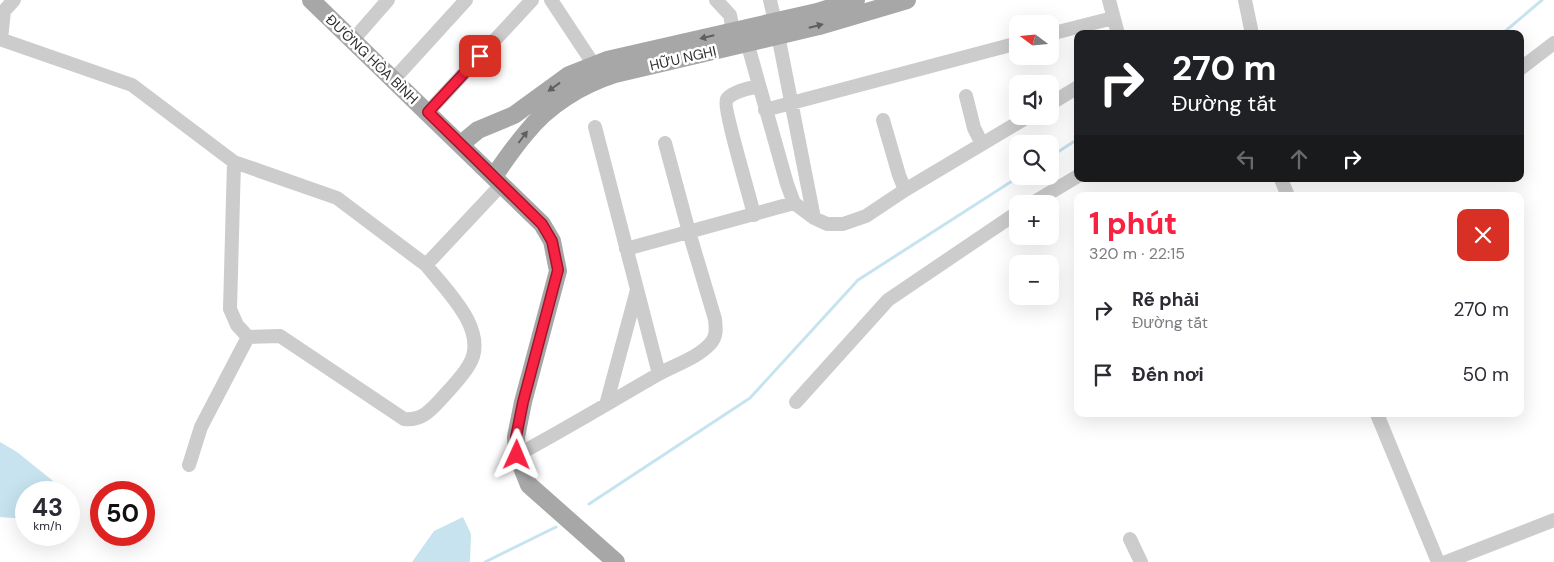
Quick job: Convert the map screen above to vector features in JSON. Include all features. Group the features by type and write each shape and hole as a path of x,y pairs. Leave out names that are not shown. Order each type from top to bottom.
{"main road":[{"name":"ĐƯỜNG HÒA BÌNH","path":"311,0 498,180 542,224 552,241 558,270 523,402 516,437 517,455 529,485 616,562"},
{"name":"HỮU NGHỊ","path":"461,144 478,130 514,115 569,75 597,72 615,74 747,42 817,12 856,0"},
{"name":"HỮU NGHỊ","path":"498,180 527,131 548,111 597,72 607,60 733,31 820,26 907,0"}],"street":[{"path":"14,0 4,11 1,39 132,85 234,162 337,198 426,265 470,323 474,335 474,346 470,364 437,403 419,418 404,419 280,336 248,338"},
{"path":"352,40 388,0"},
{"path":"394,79 466,0"},
{"path":"428,112 532,0"},
{"path":"716,0 730,15 733,31"},
{"path":"770,0 814,218"},
{"path":"1109,0 1117,30"},
{"path":"1245,0 1251,30"},
{"path":"555,2 597,72"},
{"path":"1059,32 1113,18"},
{"path":"747,42 765,110 794,203 814,218 827,224 843,224 866,216 905,190 1014,125"},
{"path":"1524,66 1554,43"},
{"path":"765,110 1009,45"},
{"path":"754,215 726,103 727,99 732,95 759,86"},
{"path":"1059,99 1074,89"},
{"path":"966,96 974,128 982,144"},
{"path":"883,120 905,190"},
{"path":"595,126 659,374"},
{"path":"517,455 699,352 714,340 716,331 715,319 665,143"},
{"path":"234,162 230,309 237,325 248,338"},
{"path":"1046,195 1074,178"},
{"path":"426,265 498,180"},
{"path":"626,248 794,203"},
{"path":"796,402 888,300 1009,218"},
{"path":"606,405 637,290"},
{"path":"189,465 201,427 248,338"},
{"path":"1378,417 1438,562"},
{"path":"1446,562 1554,520"},
{"path":"1130,539 1141,562"}],"water":[{"path":"0,442 17,452 53,481 15,481 15,518 0,517"},
{"path":"463,517 471,534 470,562 412,562 434,531"}],"waterway":[{"path":"1507,30 1542,0"},
{"path":"1059,151 1074,142"},
{"path":"589,504 750,398 858,280 1009,183"},
{"path":"485,562 556,527"}],"route":[{"path":"480,56 428,112 542,224 552,241 558,270 523,402 516,437 517,455"}]}
